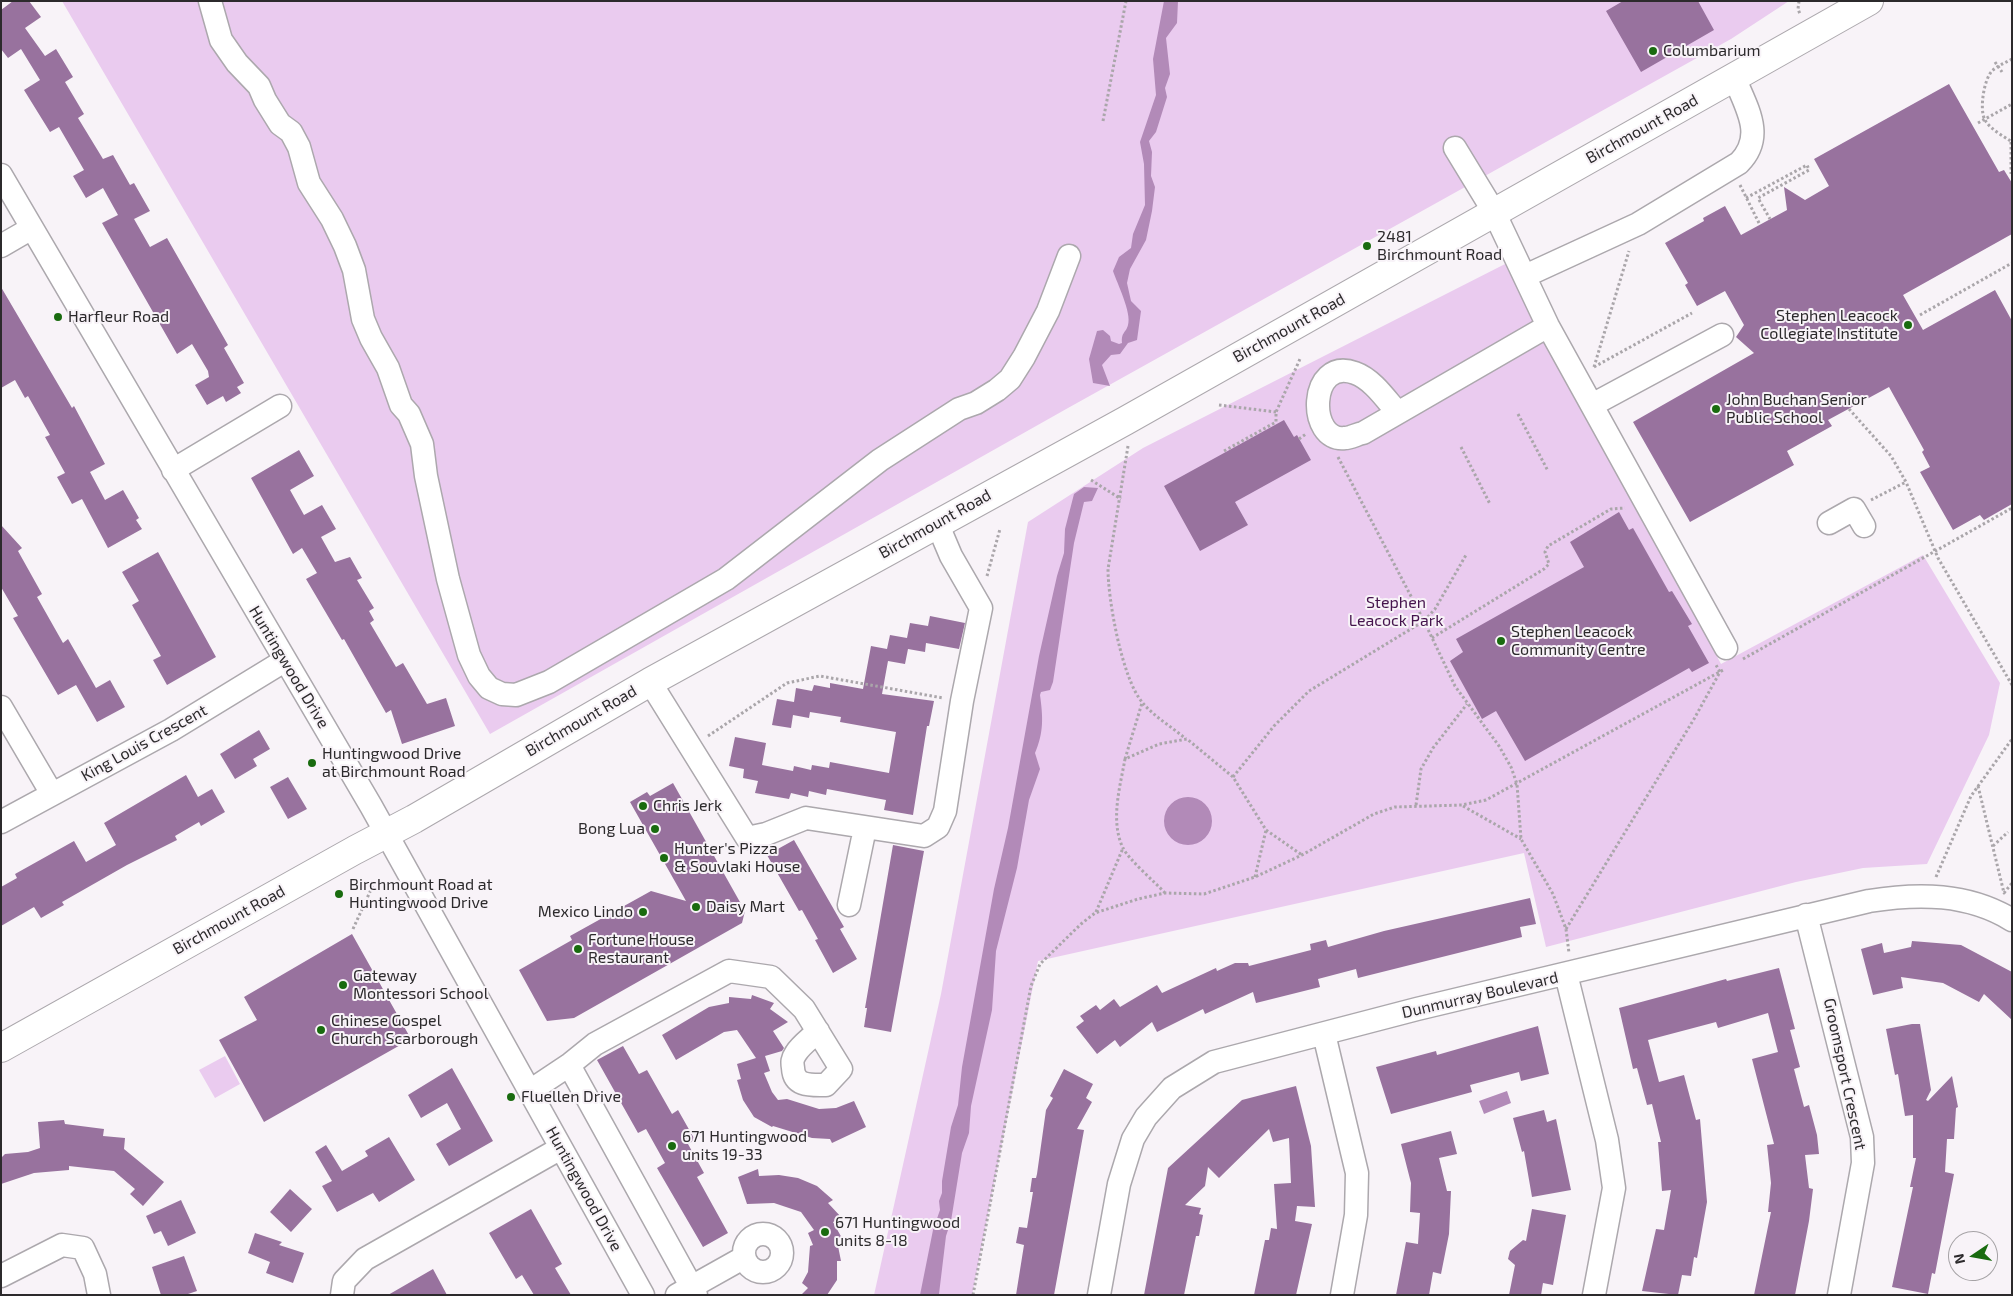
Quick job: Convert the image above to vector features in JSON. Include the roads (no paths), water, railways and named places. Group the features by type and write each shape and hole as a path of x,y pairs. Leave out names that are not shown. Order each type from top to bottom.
{"main road":[{"name":"Birchmount Road","path":"1,1048 386,834 650,682 1130,418 1869,1"}],"street":[{"path":"210,1 221,40 237,63 259,86 265,100 280,124 291,132 299,147 309,184 332,218 346,246 354,270 363,319 388,368 401,405 409,414 422,444 426,476 444,561 469,655 480,676 490,688 502,694 516,695 549,682 726,579 880,460 959,409 976,403 997,390 1010,379 1024,358 1048,311 1069,256"},
{"path":"1525,276 1638,224 1731,168 1746,155 1753,136 1751,122 1734,77"},
{"path":"1454,148 1494,212 1548,326 1585,372 1592,405 1727,660"},
{"name":"Huntingwood Drive","path":"1,175 386,834 643,1295"},
{"path":"1,246 32,228"},
{"path":"1397,412 1368,380 1354,372 1343,371 1328,376 1320,386 1317,403 1321,424 1325,430 1334,436 1344,439 1363,433 1548,326"},
{"path":"1592,405 1722,335"},
{"path":"173,470 280,406"},
{"path":"1829,523 1859,517"},
{"path":"650,682 747,838 766,834 806,818 924,836 938,827 945,811 962,701 981,608 975,594 951,556 937,523"},
{"name":"King Louis Crescent","path":"1,822 171,730 284,660"},
{"path":"1,707 52,794"},
{"path":"849,905 864,828"},
{"name":"Dunmurray Boulevard","path":"1099,1295 1119,1184 1130,1149 1146,1117 1155,1105 1185,1078 1214,1062 1417,1009 1806,915 1890,898 1928,896 1978,904 2012,920"},
{"name":"Groomsport Crescent","path":"1806,915 1862,1137 1863,1163 1839,1295"},
{"path":"530,1091 569,1065 595,1044 729,971 771,977 804,1009 818,1031"},
{"path":"1566,974 1607,1140 1614,1188 1594,1295"},
{"path":"1324,1034 1357,1172 1356,1215 1342,1295"},
{"path":"569,1065 688,1292 743,1258"},
{"path":"342,1295 344,1281 365,1260 561,1148"},
{"path":"1,1276 62,1245 82,1248 95,1274 99,1295"}],"place":[{"name":"Columbarium","path":"1653,51"},
{"name":"2481 Birchmount Road","path":"1367,246"},
{"name":"Harfleur Road","path":"58,317"},
{"name":"Stephen Leacock Collegiate Institute","path":"1908,325"},
{"name":"John Buchan Senior Public School","path":"1716,409"},
{"name":"Stephen Leacock Community Centre","path":"1501,641"},
{"name":"Huntingwood Drive at Birchmount Road","path":"312,763"},
{"name":"Chris Jerk","path":"643,806"},
{"name":"Bong Lua","path":"655,829"},
{"name":"Hunter's Pizza & Souvlaki House","path":"664,858"},
{"name":"Birchmount Road at Huntingwood Drive","path":"339,894"},
{"name":"Daisy Mart","path":"696,907"},
{"name":"Mexico Lindo","path":"643,912"},
{"name":"Fortune House Restaurant","path":"578,949"},
{"name":"Gateway Montessori School","path":"343,985"},
{"name":"Chinese Gospel Church Scarborough","path":"321,1030"},
{"name":"Fluellen Drive","path":"511,1097"},
{"name":"671 Huntingwood units 19-33","path":"672,1146"},
{"name":"671 Huntingwood units 8-18","path":"825,1232"}],"park label":[{"name":"Stephen Leacock Park","path":"1396,612"}]}
